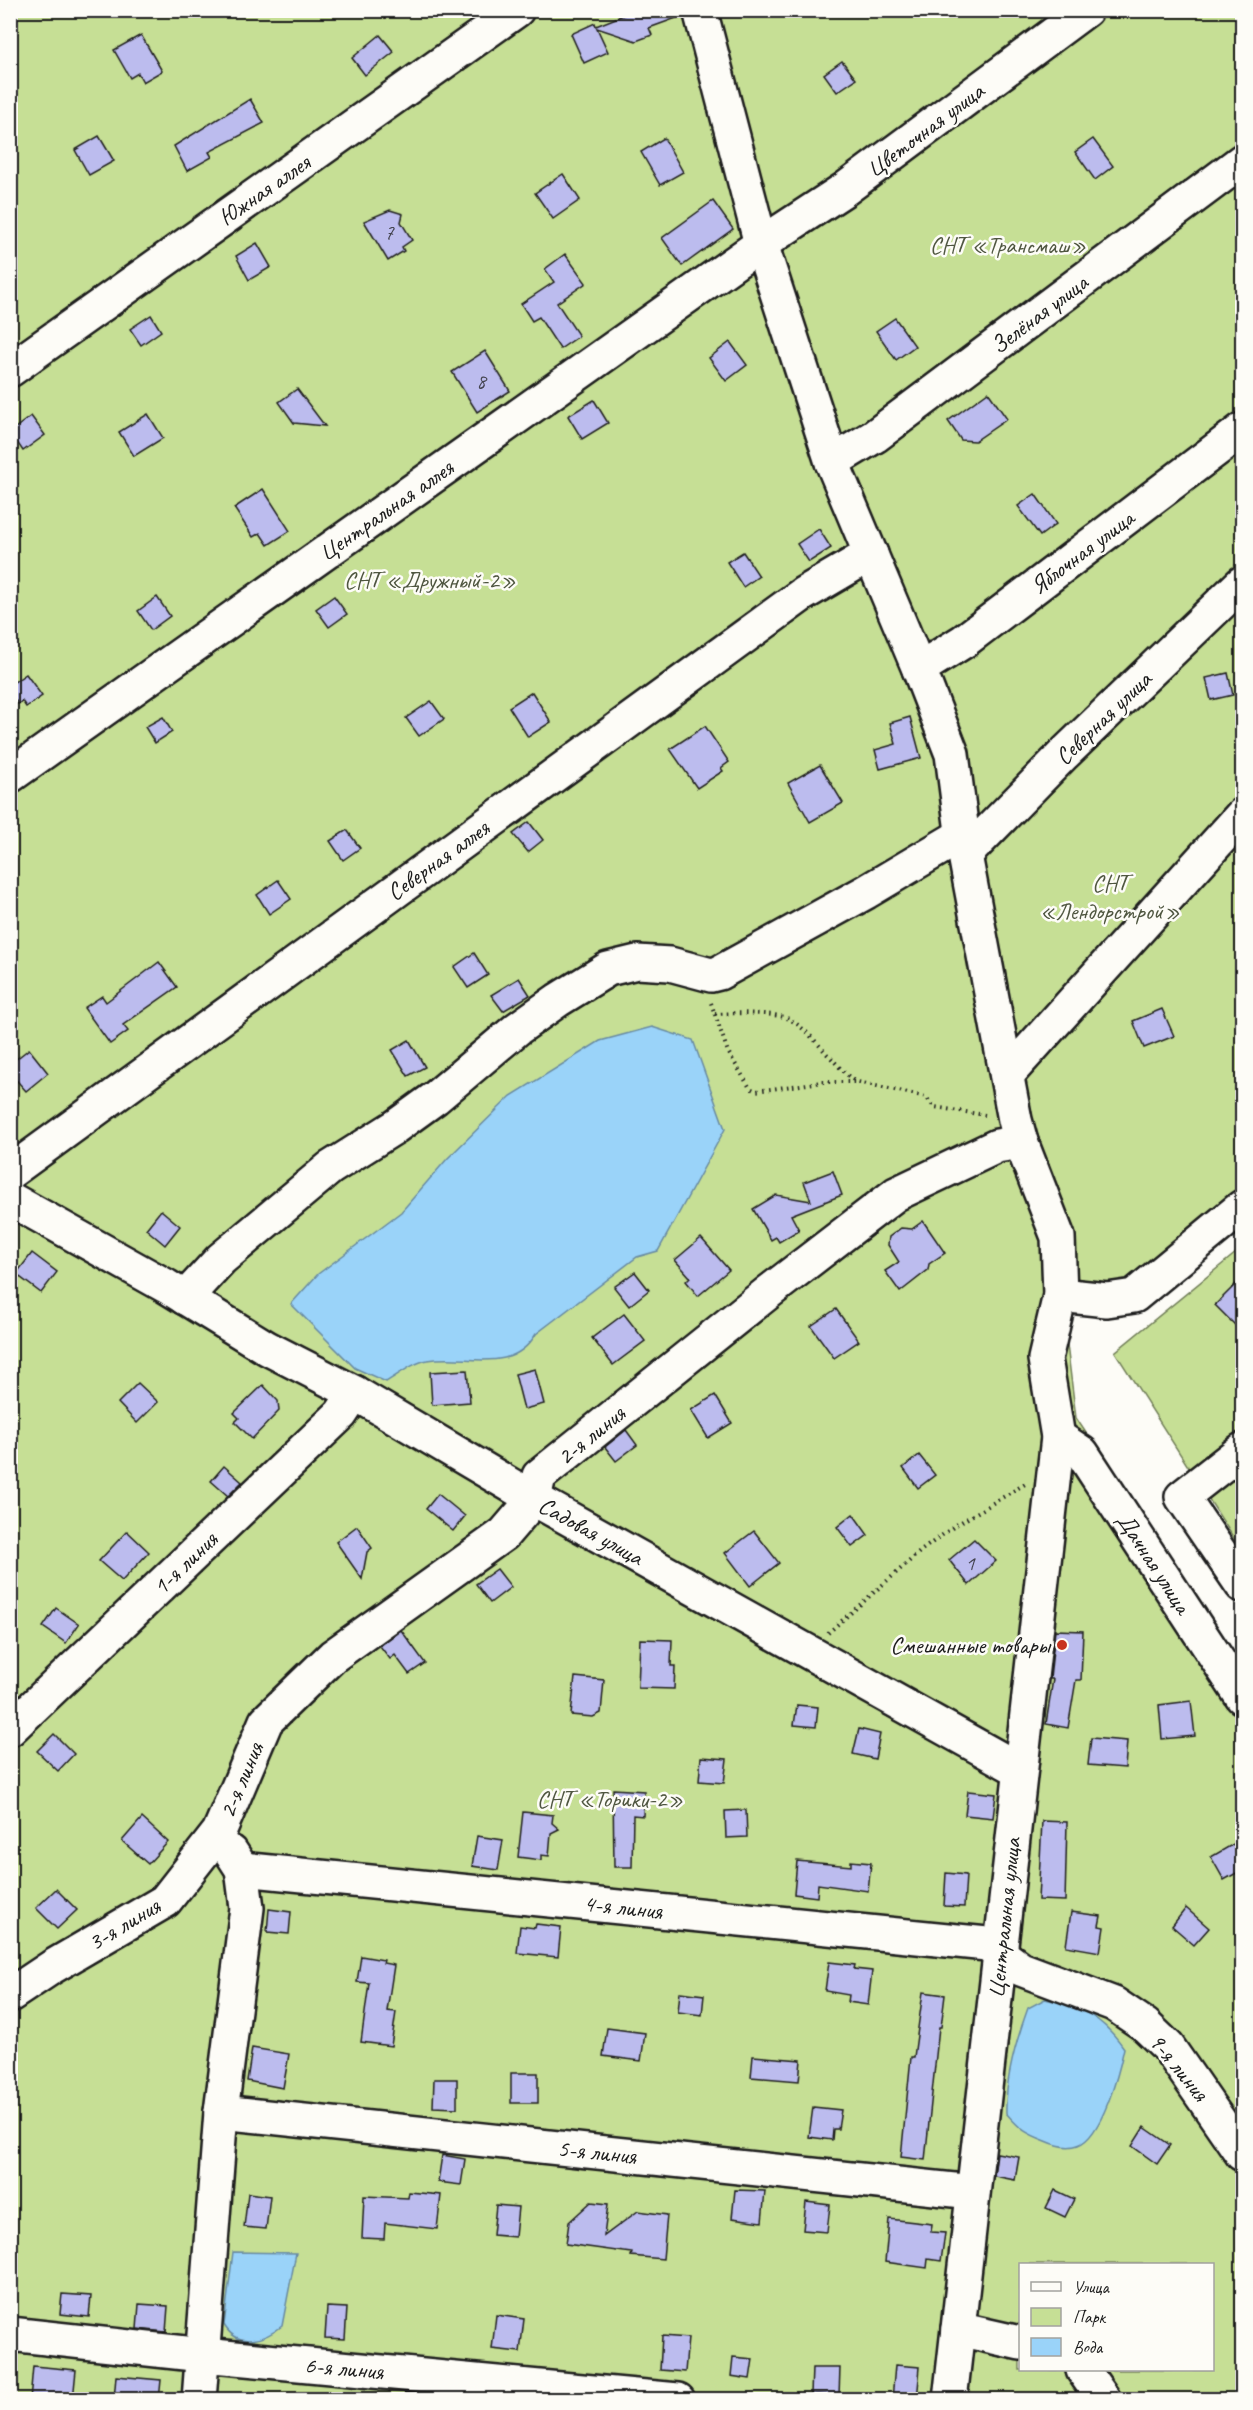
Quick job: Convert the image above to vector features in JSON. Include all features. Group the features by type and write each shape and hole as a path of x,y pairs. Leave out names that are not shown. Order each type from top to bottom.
{"street":[{"name":"Южная аллея","path":"10,370 517,10"},
{"name":"Цветочная улица","path":"761,244 845,189 1086,10"},
{"name":"Центральная улица","path":"708,14 761,244 832,462 920,669 952,754 963,845 1018,1131 1058,1237 1060,1295 1045,1359 1056,1452 950,2400"},
{"name":"Зелёная улица","path":"832,462 875,436 1242,161"},
{"name":"Центральная аллея","path":"10,776 761,244"},
{"name":"Яблочная улица","path":"920,669 964,641 1242,430"},
{"name":"Северная аллея","path":"10,1172 803,594 871,554"},
{"name":"Северная улица","path":"711,975 731,968 963,845 1073,746 1242,583"},
{"path":"1007,1075 1242,815"},
{"path":"176,1292 220,1259 330,1168 419,1110 517,1029 608,969 637,962 670,964 711,975"},
{"name":"2-я линия","path":"219,1832 266,1721 333,1656 504,1534 534,1499 539,1476 770,1291 896,1194 997,1146 1018,1131"},
{"name":"Садовая улица","path":"10,1199 176,1292 267,1348 356,1393 534,1499 1020,1770"},
{"path":"1060,1295 1107,1300 1134,1296 1242,1208"},
{"name":"1-я линия","path":"10,1729 341,1414 356,1393"},
{"path":"1242,1450 1182,1497 1242,1585"},
{"name":"Дачная улица","path":"1056,1452 1082,1453 1242,1697"},
{"path":"199,2400 221,2112 247,1908 242,1869 219,1832"},
{"name":"3-я линия","path":"10,1995 52,1967 165,1901 219,1832"},
{"name":"4-я линия","path":"242,1869 987,1944 1000,1956"},
{"name":"9-я линия","path":"1000,1956 1021,1969 1114,2004 1145,2025 1168,2047 1242,2154"},
{"name":"5-я линия","path":"221,2112 973,2192"},
{"path":"958,2330 1019,2343"},
{"name":"6-я линия","path":"10,2334 203,2355 678,2400"},
{"path":"1084,2371 1104,2400"}],"path":[{"path":"711,975 708,993 728,1052 750,1088 756,1091 822,1082 858,1082 926,1097 934,1107 1018,1131"},
{"path":"715,1014 786,1017 800,1026 838,1064 844,1074 858,1082"},
{"path":"806,1652 915,1556 1056,1452"}],"green space":[{"path":"11,11 1242,11 1242,1207 1134,1296 1061,1296 1076,1418 1242,1667 1242,2399 11,2400"},
{"path":"1242,1248 1242,1551 1115,1352"}],"water":[{"path":"652,1027 693,1040 725,1129 658,1251 637,1257 536,1334 526,1347 514,1355 487,1360 423,1361 386,1382 355,1368 291,1304 318,1274 401,1212 447,1159 511,1096 600,1041"},
{"path":"1045,1999 1070,2005 1090,2015 1108,2029 1124,2048 1114,2087 1102,2117 1087,2140 1074,2146 1057,2145 1033,2136 1006,2113 1009,2073 1028,2008"},
{"path":"233,2252 296,2253 282,2326 260,2338 244,2340 230,2333 224,2325"}],"building":[{"path":"636,10 682,10 682,16 649,28 652,35 636,41 597,28 608,52 584,63 571,34 595,23 596,26"},
{"path":"141,35 162,71 143,82 138,73 130,78 114,50"},
{"path":"380,35 394,52 365,75 352,58"},
{"path":"842,61 856,79 837,92 824,74"},
{"path":"250,99 264,123 209,152 212,157 187,171 174,146"},
{"path":"99,136 114,161 89,175 75,150"},
{"path":"664,138 683,172 660,185 641,152"},
{"path":"1093,139 1113,166 1095,180 1075,152"},
{"path":"563,174 580,200 553,219 535,193"},
{"path":"713,201 733,229 682,266 662,238"},
{"path":"390,210 403,214 401,222 412,240 402,247 404,251 388,261 364,221"},
{"path":"257,243 271,267 249,280 236,256"},
{"path":"565,254 586,283 557,303 579,336 560,349 539,317 532,321 521,304 554,282 545,269"},
{"path":"151,315 161,331 141,345 130,329"},
{"path":"895,318 915,346 896,360 876,331"},
{"path":"730,342 747,365 726,381 709,358"},
{"path":"485,351 510,391 477,412 452,372"},
{"path":"297,389 325,426 294,423 279,402"},
{"path":"988,392 1007,419 975,441 961,440 948,421"},
{"path":"594,400 608,423 582,439 568,416"},
{"path":"148,414 163,438 134,456 119,432"},
{"path":"31,416 45,435 23,451 10,432"},
{"path":"263,489 290,531 268,545 260,533 253,537 234,508"},
{"path":"1035,494 1056,524 1040,536 1018,506"},
{"path":"819,529 831,548 809,562 797,544"},
{"path":"743,552 759,576 743,587 727,562"},
{"path":"334,596 347,614 329,627 316,609"},
{"path":"157,597 170,616 151,630 138,611"},
{"path":"1228,673 1233,695 1211,700 1206,678"},
{"path":"26,674 42,696 26,707 22,701 18,704 10,693 10,685"},
{"path":"532,692 551,722 528,737 509,707"},
{"path":"431,701 444,719 419,736 406,718"},
{"path":"163,717 172,732 155,743 145,727"},
{"path":"910,717 921,758 880,769 875,750 896,744 890,723"},
{"path":"705,726 729,762 721,768 723,771 697,788 670,749"},
{"path":"820,765 843,803 810,822 788,783"},
{"path":"529,822 543,840 528,852 513,834"},
{"path":"347,830 360,848 343,860 330,841"},
{"path":"278,880 291,899 269,914 257,895"},
{"path":"474,953 488,975 468,988 454,967"},
{"path":"159,962 177,987 123,1025 128,1031 110,1044 84,1008 102,996 106,1002"},
{"path":"519,978 530,995 503,1011 491,995"},
{"path":"1162,1009 1174,1036 1144,1048 1133,1021"},
{"path":"409,1040 425,1067 408,1076 392,1050"},
{"path":"29,1049 48,1073 26,1091 10,1073 10,1064"},
{"path":"833,1171 842,1195 791,1215 799,1230 779,1242 776,1237 771,1240 753,1209 776,1195 811,1201 804,1182"},
{"path":"161,1210 180,1226 165,1245 146,1229"},
{"path":"923,1221 945,1253 929,1264 928,1270 900,1292 885,1271 899,1262 888,1245 889,1237 901,1228 912,1229"},
{"path":"701,1238 729,1270 698,1296 686,1281 690,1277 675,1260"},
{"path":"32,1253 57,1272 41,1293 16,1274"},
{"path":"635,1272 649,1290 629,1306 614,1287"},
{"path":"1242,1278 1242,1332 1215,1305"},
{"path":"836,1309 859,1341 834,1358 811,1326"},
{"path":"624,1314 645,1341 613,1365 592,1338"},
{"path":"535,1369 544,1404 524,1409 515,1374"},
{"path":"467,1370 470,1402 432,1405 430,1372"},
{"path":"138,1383 158,1402 137,1423 118,1403"},
{"path":"263,1385 278,1401 279,1411 252,1439 235,1422 239,1418 234,1413"},
{"path":"715,1395 732,1423 708,1438 691,1410"},
{"path":"626,1430 637,1445 616,1461 605,1447"},
{"path":"919,1455 935,1475 918,1488 903,1468"},
{"path":"224,1466 242,1482 228,1496 211,1481"},
{"path":"438,1494 465,1516 453,1531 426,1509"},
{"path":"853,1514 868,1535 852,1547 837,1527"},
{"path":"357,1526 372,1548 367,1552 362,1579 336,1542"},
{"path":"127,1531 149,1552 122,1581 99,1561"},
{"path":"754,1531 779,1563 750,1586 725,1553"},
{"path":"974,1539 996,1561 969,1585 949,1560"},
{"path":"497,1569 511,1587 490,1603 476,1584"},
{"path":"56,1608 79,1624 66,1643 43,1627"},
{"path":"401,1630 425,1663 409,1674 395,1655 390,1659 380,1646"},
{"path":"1055,1630 1083,1631 1081,1680 1076,1680 1068,1728 1046,1724 1053,1679 1050,1679"},
{"path":"640,1639 672,1640 671,1666 675,1666 674,1689 638,1688"},
{"path":"575,1677 604,1680 601,1713 593,1717 571,1715"},
{"path":"1191,1701 1195,1736 1162,1739 1159,1705"},
{"path":"797,1705 818,1707 816,1727 794,1725"},
{"path":"859,1729 880,1734 875,1759 853,1754"},
{"path":"54,1734 74,1754 58,1771 37,1751"},
{"path":"1091,1738 1127,1741 1125,1768 1088,1765"},
{"path":"701,1757 727,1759 724,1783 699,1781"},
{"path":"613,1789 644,1791 643,1816 633,1815 632,1867 614,1867"},
{"path":"968,1791 996,1794 993,1818 965,1815"},
{"path":"746,1810 747,1837 726,1838 725,1811"},
{"path":"523,1812 553,1815 552,1823 559,1829 551,1833 549,1856 541,1855 541,1860 518,1857"},
{"path":"142,1818 168,1842 148,1864 122,1841"},
{"path":"1042,1821 1067,1822 1065,1901 1038,1900"},
{"path":"477,1836 503,1840 498,1870 472,1866"},
{"path":"1242,1839 1242,1870 1224,1880 1211,1857"},
{"path":"797,1861 851,1866 851,1861 871,1863 868,1891 818,1884 817,1897 794,1894"},
{"path":"946,1873 966,1875 964,1907 944,1906"},
{"path":"56,1889 77,1910 57,1929 36,1908"},
{"path":"1186,1908 1209,1928 1194,1945 1172,1926"},
{"path":"269,1909 291,1912 289,1934 267,1932"},
{"path":"1071,1912 1101,1916 1099,1926 1104,1927 1100,1952 1066,1946"},
{"path":"536,1924 561,1927 558,1957 517,1953 520,1926 535,1928"},
{"path":"361,1956 384,1960 383,1963 394,1965 387,2011 396,2012 391,2046 361,2042 369,1983 357,1982"},
{"path":"829,1962 855,1965 854,1969 872,1971 868,2005 848,2002 849,1995 825,1991"},
{"path":"680,1992 704,1995 702,2015 678,2012"},
{"path":"923,1992 945,1995 941,2027 939,2027 925,2160 901,2157 911,2057 914,2057"},
{"path":"607,2028 645,2033 641,2061 603,2056"},
{"path":"252,2048 289,2054 283,2088 247,2081"},
{"path":"753,2056 801,2060 799,2081 751,2077"},
{"path":"511,2073 538,2073 538,2103 511,2103"},
{"path":"434,2079 457,2079 457,2108 433,2107"},
{"path":"813,2107 841,2110 838,2129 833,2129 832,2140 809,2137"},
{"path":"1144,2127 1170,2145 1157,2164 1132,2146"},
{"path":"997,2153 1019,2157 1015,2180 994,2176"},
{"path":"442,2155 465,2159 461,2185 438,2182"},
{"path":"735,2190 765,2191 762,2222 732,2218"},
{"path":"1055,2190 1074,2199 1065,2217 1046,2208"},
{"path":"409,2192 441,2195 437,2229 385,2223 384,2239 362,2238 364,2196 408,2198"},
{"path":"248,2193 270,2196 266,2229 244,2227"},
{"path":"591,2202 608,2204 604,2236 638,2211 667,2215 663,2259 631,2256 632,2253 566,2244 569,2222"},
{"path":"806,2202 830,2205 827,2232 803,2230"},
{"path":"496,2205 518,2207 515,2237 493,2235"},
{"path":"889,2219 932,2224 931,2232 945,2233 941,2261 928,2259 927,2268 885,2262"},
{"path":"62,2294 91,2296 89,2317 60,2314"},
{"path":"139,2304 168,2306 166,2332 137,2329"},
{"path":"327,2307 347,2308 345,2339 325,2338"},
{"path":"496,2315 524,2319 520,2352 492,2349"},
{"path":"662,2336 688,2338 685,2372 660,2370"},
{"path":"733,2357 753,2359 750,2379 731,2376"},
{"path":"895,2365 920,2367 917,2400 892,2400"},
{"path":"33,2366 76,2370 73,2400 30,2400"},
{"path":"812,2368 840,2368 839,2395 811,2394"},
{"path":"116,2376 161,2380 159,2400 114,2400"}],"place":[{"name":"Смешанные товары","path":"1062,1645"}],"park label":[{"name":"СНТ «Трансмаш»","path":"1008,245"},
{"name":"СНТ «Дружный-2»","path":"430,580"},
{"name":"СНТ «Лендорстрой»","path":"1110,897"},
{"name":"СНТ «Торики-2»","path":"610,1799"}]}
